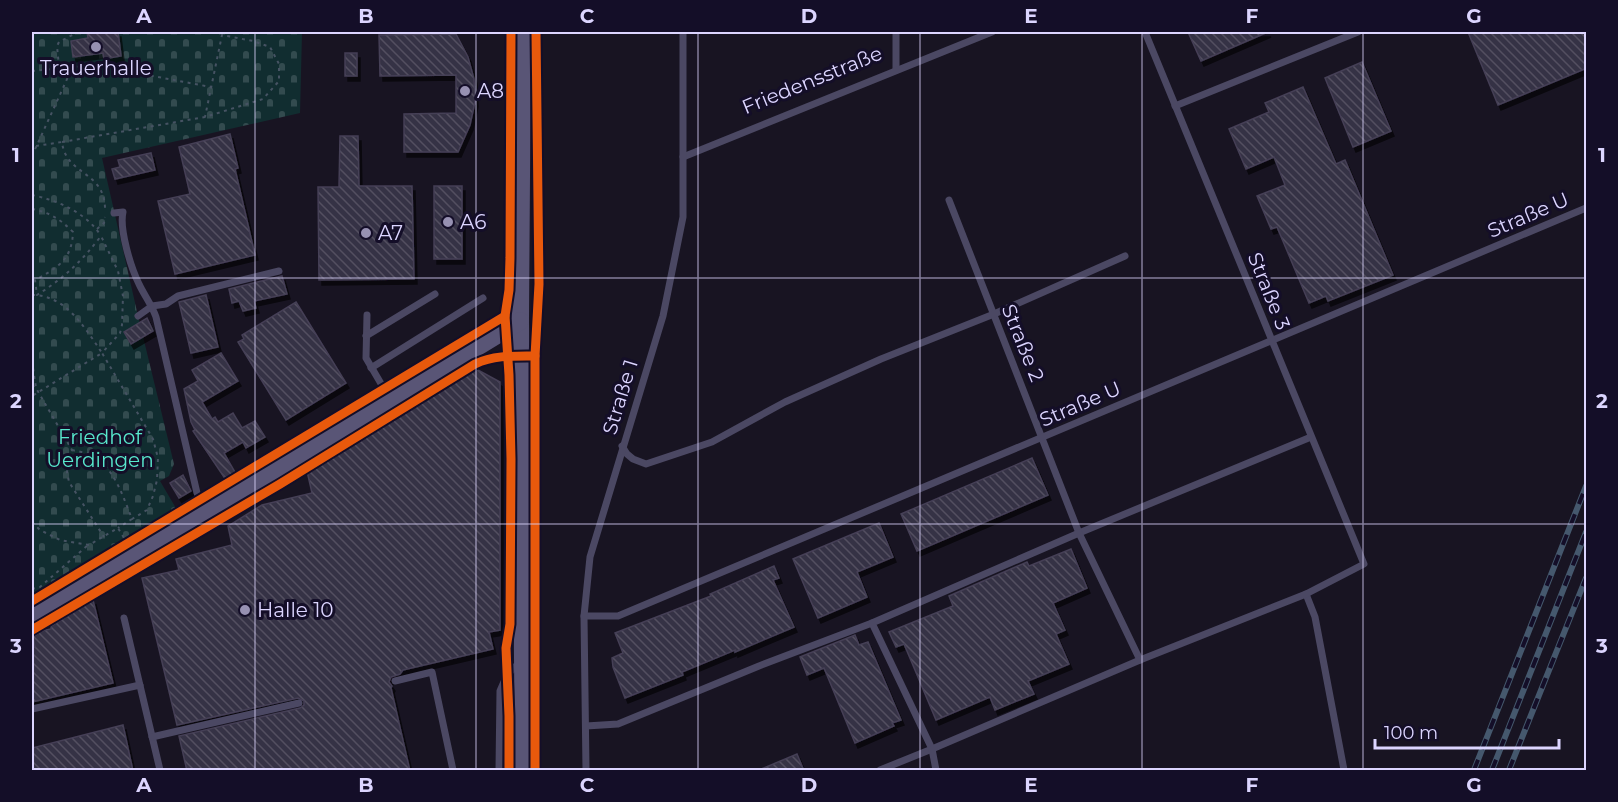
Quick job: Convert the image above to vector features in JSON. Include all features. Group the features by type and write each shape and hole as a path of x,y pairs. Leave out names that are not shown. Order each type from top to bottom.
{"main road":[{"path":"522,32 520,321 524,771"},
{"path":"32,618 520,321"}],"lane":[{"name":"Straße 1","path":"586,771 584,616 590,557 665,305 683,217 683,32"},
{"path":"896,32 896,70"},
{"name":"Friedensstraße","path":"683,157 992,32"},
{"path":"1146,33 1154,32"},
{"path":"1175,106 1358,32"},
{"name":"Straße 3","path":"1146,33 1364,564 1306,594"},
{"name":"Straße 2","path":"949,200 1079,533 1140,660"},
{"name":"Straße U","path":"584,616 618,616 1587,208"},
{"path":"114,213 123,212 121,221 138,284 156,317 197,493 205,512"},
{"path":"622,446 633,459 646,464 712,442 786,402 881,359 994,314 1125,256"},
{"path":"138,316 152,306 166,304 178,296 279,272"},
{"path":"366,336 435,294"},
{"path":"371,368 483,298"},
{"path":"367,315 366,358 390,399"},
{"path":"586,726 618,723 872,623 1079,533 1311,437"},
{"path":"880,771 1140,660 1306,594 1315,617 1344,771"},
{"path":"124,618 160,771"},
{"path":"872,623 932,749 936,771"},
{"path":"500,771 500,691 507,675 523,659"},
{"path":"395,681 432,672 453,771"},
{"path":"32,709 140,685"},
{"path":"152,737 299,703"}],"path":[{"path":"59,67 57,46 59,42 78,32"},
{"path":"36,146 205,117 263,99 279,81 279,64 270,47 215,32"},
{"path":"205,117 222,35"},
{"path":"32,71 94,65 211,87"},
{"path":"32,156 73,66"},
{"path":"62,142 67,160 94,180 102,190 104,223 97,229"},
{"path":"32,195 50,198 68,207 97,229 118,272 123,296 120,333 102,353 37,390 32,396"},
{"path":"32,209 47,212 62,221 73,232 73,245 58,267 35,280 37,295"},
{"path":"37,295 61,281 86,256 101,236"},
{"path":"32,295 56,301 70,310 82,323 153,439 158,458 157,480 147,510 89,545 40,587 32,589"},
{"path":"32,361 37,390"},
{"path":"32,385 72,450 67,472 69,482 104,537"},
{"path":"72,450 93,455 102,462 123,495 132,519"},
{"path":"32,522 40,530 60,540 89,545"},
{"path":"118,528 128,543"}],"green space":[{"name":"Friedhof Uerdingen","path":"32,32 302,32 300,113 102,158 174,464 169,476 160,481 177,510 111,546 110,550 32,598"}],"building":[{"name":"Trauerhalle","path":"87,32 118,32 121,56 104,59 103,53 73,57 71,41 88,38"},
{"path":"1188,32 1268,32 1201,61"},
{"path":"1468,32 1587,32 1587,68 1498,105"},
{"name":"A8","path":"456,34 468,57 474,79 475,102 470,125 458,152 404,152 404,114 456,113 456,75 380,76 379,35"},
{"path":"345,53 357,53 357,76 345,76"},
{"path":"1362,62 1391,131 1353,147 1325,78"},
{"path":"1303,87 1336,164 1345,160 1393,275 1328,301 1326,296 1309,303 1277,227 1271,229 1257,196 1285,185 1274,157 1246,169 1229,129 1269,112 1265,103"},
{"path":"230,134 238,168 235,169 255,255 175,274 158,201 190,194 179,147"},
{"name":"A7","path":"340,136 358,136 359,186 412,186 414,279 319,280 318,187 339,187"},
{"path":"151,153 155,170 115,179 112,169 120,167 118,160"},
{"name":"A6","path":"434,186 462,186 462,259 434,259"},
{"path":"282,276 287,294 254,301 256,308 243,311 239,301 232,303 229,289"},
{"path":"206,295 218,347 191,353 179,302"},
{"path":"296,302 346,383 286,420 238,342 244,339 242,335"},
{"path":"147,318 153,331 131,344 124,332"},
{"path":"221,353 238,381 202,402 212,419 215,417 218,422 233,413 242,428 255,421 265,437 246,448 243,442 224,453 236,474 226,480 193,431 195,430 184,389 198,381 192,370"},
{"path":"476,369 500,382 500,630 489,632 493,649 403,670 400,674 391,677 389,682 392,686 410,771 187,771 179,736 300,708 304,705 304,701 298,698 177,725 142,578 179,570 176,559 232,545 228,526 262,505 312,493 307,471"},
{"path":"1032,458 1048,495 917,551 901,514"},
{"path":"183,475 191,491 179,498 170,483"},
{"path":"879,523 893,557 857,572 867,597 818,618 793,559"},
{"path":"1071,549 1087,588 1053,603 1065,630 1056,634 1069,664 1028,681 1034,694 995,710 990,697 936,720 904,644 896,647 889,632 953,606 949,596 1027,562 1029,566"},
{"path":"774,566 779,578 773,580 794,627 682,672 683,675 625,698 613,667 612,658 623,653 615,633 711,596 710,594"},
{"path":"93,600 113,683 32,702 32,648 35,647 33,637 41,631 51,629 51,626"},
{"path":"855,635 859,645 868,642 901,720 892,723 894,726 855,743 824,668 807,675 800,657"},
{"path":"123,725 133,771 32,771 32,748"},
{"path":"797,754 804,771 759,771 759,770"}],"railway":[{"path":"1474,770 1586,486"},
{"path":"1492,770 1586,532"},
{"path":"1509,770 1586,578"}],"cycle path":[{"path":"509,770 506,648 510,624 511,459 505,316 510,258 511,32"},
{"path":"535,770 535,356 539,284 536,32"},
{"path":"32,601 505,316"},
{"path":"32,630 280,484 475,364 497,358 535,356"}],"place":[{"name":"Trauerhalle","path":"96,47"},
{"name":"A8","path":"465,91"},
{"name":"A6","path":"448,222"},
{"name":"A7","path":"366,233"},
{"name":"Halle 10","path":"245,610"}]}
